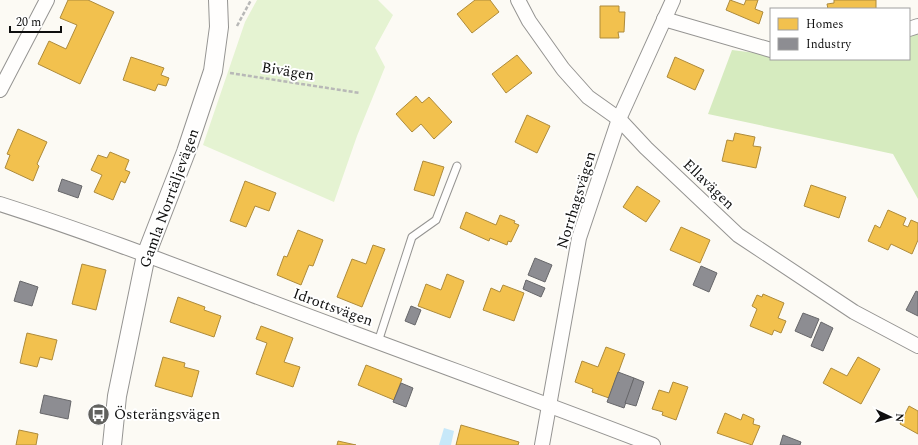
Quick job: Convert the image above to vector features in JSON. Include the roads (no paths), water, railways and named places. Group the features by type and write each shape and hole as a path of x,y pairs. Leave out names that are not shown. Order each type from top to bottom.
{"street":[{"path":"0,90 47,0"},
{"name":"Gamla Norrtäljevägen","path":"112,445 117,396 133,312 146,255 186,152 214,71 219,27 218,0"},
{"name":"Ellavägen","path":"518,0 528,21 563,69 588,97 619,119 646,148 738,235 854,312 918,346"},
{"name":"Norrhagsvägen","path":"542,445 548,404 579,238 619,119 673,0"},
{"path":"664,19 770,50"},
{"name":"Idrottsvägen","path":"0,204 146,255 548,404 653,445"}],"lane":[{"path":"378,342 412,236 436,220 457,166"}],"water":[{"path":"444,428 454,431 451,445 439,445"}],"place":[{"name":"Österängsvägen","path":"99,414"}]}
